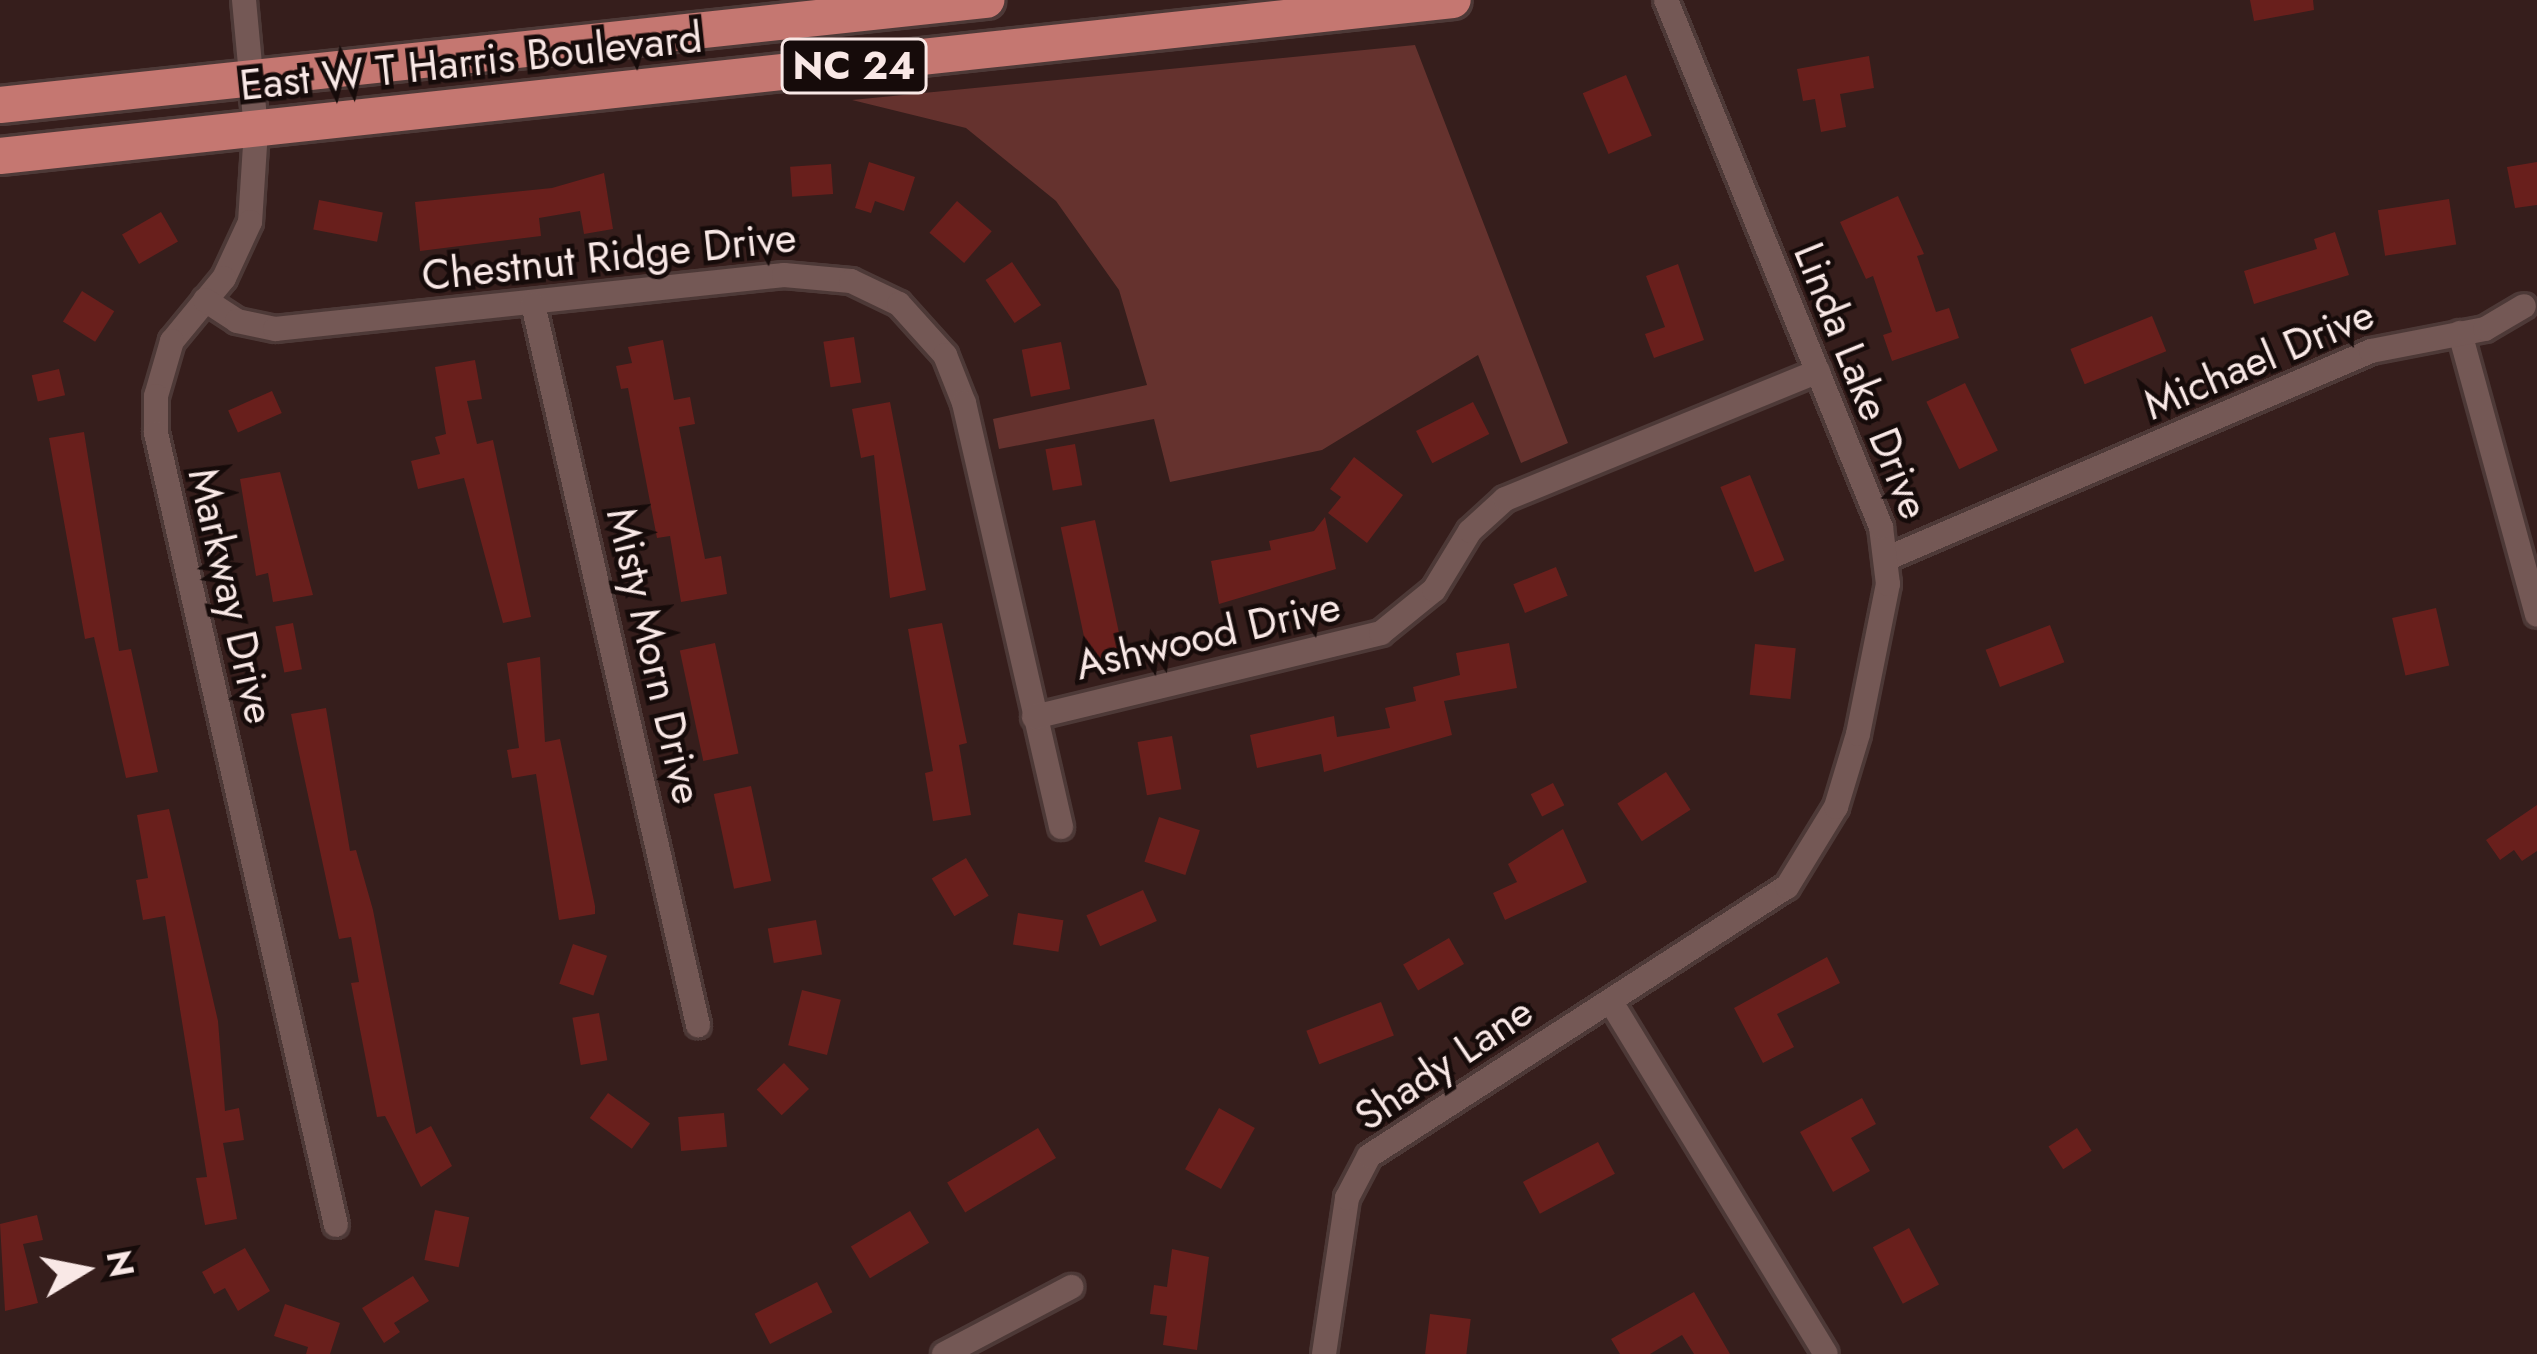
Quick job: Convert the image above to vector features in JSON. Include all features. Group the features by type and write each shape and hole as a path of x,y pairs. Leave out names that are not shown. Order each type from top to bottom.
{"main road":[{"name":"East W T Harris Boulevard","path":"0,105 986,0"},
{"name":"East W T Harris Boulevard","path":"0,155 1453,0"}],"street":[{"name":"Markway Drive","path":"244,0 256,130 250,222 240,251 162,365 159,451 336,1225"},
{"name":"Linda Lake Drive","path":"1611,1002 1753,914 1787,886 1818,844 1858,734 1888,558 1818,370 1666,0"},
{"name":"Chestnut Ridge Drive","path":"205,300 237,321 274,329 784,275 851,281 899,304 944,355 964,403 1061,827"},
{"name":"Misty Morn Drive","path":"532,304 698,1025"},
{"name":"Michael Drive","path":"1888,558 2371,350 2460,333 2524,306"},
{"path":"2460,333 2537,615"},
{"name":"Ashwood Drive","path":"1034,717 1381,633 1434,590 1470,531 1505,499 1818,370"},
{"path":"1611,1002 1826,1354"},
{"name":"Shady Lane","path":"1324,1354 1347,1198 1370,1156 1611,1002"},
{"path":"944,1354 1071,1287"}],"shaded area":[{"path":"1415,45 1568,443 1521,463 1478,355 1322,450 1170,482 1154,419 999,449 993,419 1147,385 1119,290 1056,201 966,128 852,100"}],"building":[{"path":"2250,0 2313,0 2314,10 2254,21"},
{"path":"1869,56 1874,88 1840,94 1846,127 1821,132 1815,99 1803,101 1797,69"},
{"path":"1626,75 1652,136 1609,154 1583,93"},
{"path":"869,162 915,177 904,211 875,201 871,213 855,208"},
{"path":"2537,162 2537,205 2515,208 2507,167"},
{"path":"831,164 833,194 792,197 790,167"},
{"path":"604,173 613,229 584,234 580,211 539,218 541,236 420,251 415,202 552,188"},
{"path":"1898,196 1924,254 1917,256 1936,312 1949,308 1959,338 1892,361 1883,335 1892,332 1873,276 1866,279 1840,222"},
{"path":"2449,199 2456,244 2385,256 2378,210"},
{"path":"319,200 383,212 377,242 313,229"},
{"path":"957,201 992,231 964,263 929,233"},
{"path":"161,212 178,241 139,264 122,234"},
{"path":"2335,232 2349,275 2254,304 2244,271 2317,249 2314,239"},
{"path":"1012,262 1041,305 1015,323 985,280"},
{"path":"1678,264 1704,340 1654,358 1645,334 1665,327 1646,276"},
{"path":"82,291 114,311 95,342 63,322"},
{"path":"2152,316 2166,351 2085,384 2070,349"},
{"path":"854,337 861,382 831,387 823,342"},
{"path":"663,340 674,400 690,397 695,424 679,427 705,559 721,556 727,594 681,602 670,536 657,538 628,388 621,389 616,366 632,363 628,347"},
{"path":"1061,342 1070,389 1031,397 1022,350"},
{"path":"475,360 482,399 467,401 477,444 493,440 531,617 503,623 464,478 418,489 411,461 440,454 435,437 446,434 435,367"},
{"path":"59,369 65,395 38,402 32,375"},
{"path":"1965,383 1998,450 1959,469 1926,402"},
{"path":"272,391 282,413 238,432 228,411"},
{"path":"890,402 926,590 890,598 874,455 861,458 852,409"},
{"path":"1473,402 1489,434 1432,463 1416,431"},
{"path":"84,432 119,651 131,649 158,772 126,778 94,637 85,639 49,438"},
{"path":"1075,444 1082,485 1053,491 1045,449"},
{"path":"1354,457 1403,495 1367,543 1328,513 1341,497 1330,489"},
{"path":"280,472 313,595 273,602 268,573 256,576 240,479"},
{"path":"1750,475 1784,560 1755,572 1720,487"},
{"path":"1325,517 1336,569 1219,604 1211,561 1271,550 1269,541 1314,531"},
{"path":"1095,520 1123,653 1089,660 1061,527"},
{"path":"1556,567 1568,596 1525,613 1513,584"},
{"path":"2436,608 2449,665 2405,676 2392,618"},
{"path":"293,623 302,669 284,673 275,626"},
{"path":"942,623 967,743 959,745 971,815 933,821 925,773 933,771 908,629"},
{"path":"2050,625 2064,662 2000,687 1986,650"},
{"path":"715,643 738,754 703,761 680,650"},
{"path":"1509,643 1517,688 1444,701 1452,735 1324,772 1321,754 1257,768 1250,735 1334,716 1337,737 1390,728 1385,708 1416,701 1413,687 1460,675 1456,653"},
{"path":"1755,644 1796,648 1790,699 1750,695"},
{"path":"540,657 545,742 560,739 595,906 595,914 559,920 536,774 512,778 507,750 519,748 507,663"},
{"path":"326,708 350,851 356,850 373,910 416,1134 431,1126 452,1166 421,1187 385,1116 377,1117 351,983 359,982 351,937 339,939 291,714"},
{"path":"1172,736 1181,789 1147,795 1138,742"},
{"path":"1666,772 1691,810 1642,841 1617,804"},
{"path":"1553,783 1564,805 1542,817 1531,794"},
{"path":"751,786 771,881 734,889 714,794"},
{"path":"2537,805 2537,851 2522,861 2514,850 2500,860 2486,840"},
{"path":"169,809 218,1021 225,1111 239,1108 244,1140 223,1143 237,1219 205,1225 196,1178 207,1177 165,916 143,920 136,880 148,878 137,815"},
{"path":"1159,817 1200,830 1185,875 1144,862"},
{"path":"1563,829 1587,882 1505,920 1493,893 1517,882 1508,864"},
{"path":"966,858 989,896 954,916 932,879"},
{"path":"1143,890 1157,921 1100,946 1086,915"},
{"path":"1018,913 1063,920 1058,952 1013,945"},
{"path":"816,920 822,954 774,963 768,929"},
{"path":"1449,938 1464,964 1418,990 1403,964"},
{"path":"573,944 607,956 593,995 559,984"},
{"path":"1827,957 1840,983 1777,1014 1794,1047 1763,1063 1734,1008"},
{"path":"802,990 841,1000 827,1055 788,1045"},
{"path":"1381,1002 1394,1036 1319,1064 1306,1031"},
{"path":"599,1013 607,1060 581,1065 572,1018"},
{"path":"784,1063 809,1089 782,1115 757,1089"},
{"path":"608,1093 650,1124 632,1149 590,1118"},
{"path":"1862,1098 1876,1124 1851,1138 1870,1171 1833,1192 1800,1132"},
{"path":"1219,1108 1255,1128 1221,1189 1185,1169"},
{"path":"724,1113 727,1147 681,1151 678,1117"},
{"path":"1038,1128 1056,1158 965,1213 947,1183"},
{"path":"2077,1128 2092,1151 2063,1169 2048,1147"},
{"path":"1598,1142 1615,1174 1540,1214 1523,1182"},
{"path":"435,1210 469,1217 459,1267 424,1260"},
{"path":"910,1211 929,1243 870,1278 851,1247"},
{"path":"37,1215 43,1240 23,1244 38,1303 5,1311 0,1224"},
{"path":"1909,1228 1939,1285 1903,1304 1873,1247"},
{"path":"245,1248 270,1291 238,1311 225,1288 214,1294 202,1272"},
{"path":"1172,1249 1209,1257 1197,1350 1163,1345 1167,1316 1150,1314 1154,1285 1167,1287"},
{"path":"413,1276 429,1301 394,1323 400,1332 384,1343 362,1308"},
{"path":"817,1282 832,1312 770,1344 755,1314"},
{"path":"1694,1292 1730,1354 1694,1354 1682,1335 1650,1354 1620,1354 1611,1339"},
{"path":"285,1304 340,1323 330,1354 306,1354 308,1347 274,1336"},
{"path":"1430,1314 1471,1319 1466,1354 1425,1354"}]}
